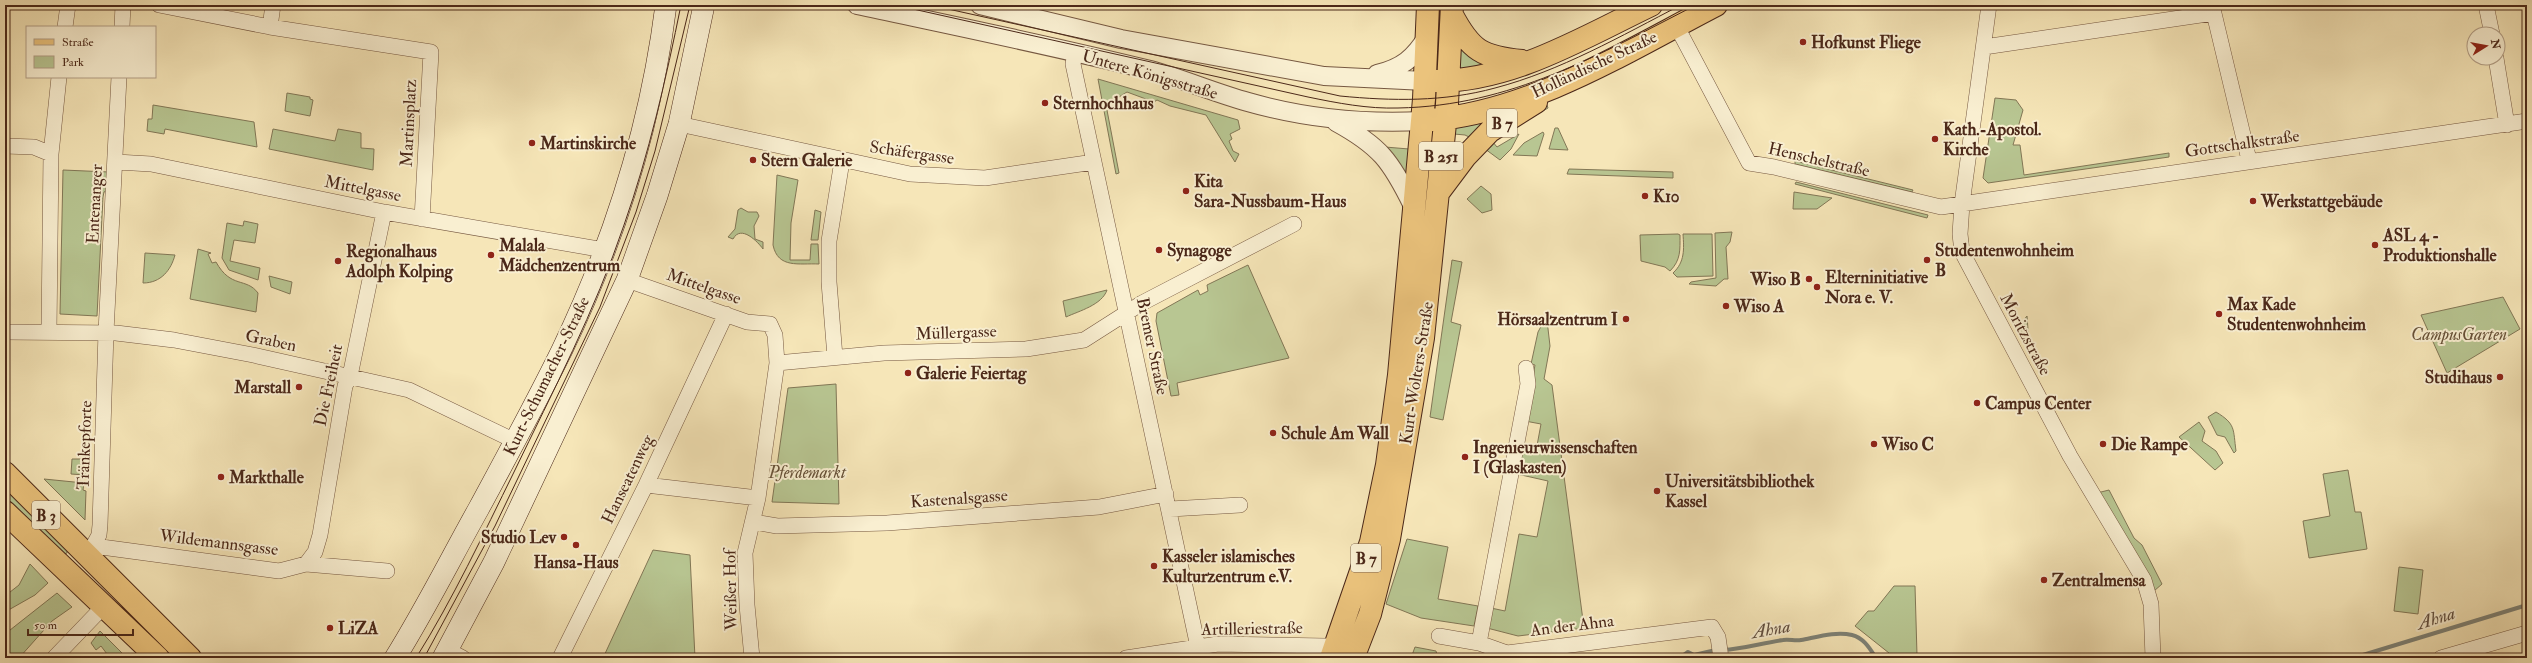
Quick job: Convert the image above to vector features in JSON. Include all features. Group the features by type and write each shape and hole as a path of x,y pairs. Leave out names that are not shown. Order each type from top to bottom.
{"main road":[{"name":"Kurt-Schumacher-Straße","path":"395,658 516,441 563,348 604,250 629,179 650,101 666,5"},
{"name":"Kurt-Schumacher-Straße","path":"452,655 494,562 627,280 657,196 680,124 704,5"},
{"path":"1425,81 1428,5"},
{"name":"Holländische Straße","path":"1425,81 1470,79 1530,61 1652,5"},
{"name":"Holländische Straße","path":"1445,119 1479,112 1559,85 1716,5"},
{"path":"1452,10 1469,43 1480,53 1490,57 1530,61"},
{"name":"B 251","path":"1448,81 1452,10"},
{"name":"B 7","path":"1422,121 1425,81"},
{"name":"Kurt-Wolters-Straße","path":"1343,655 1380,579 1401,474 1423,338 1448,81"},
{"name":"B 7","path":"1438,193 1465,157 1490,131 1559,85"},
{"name":"Untere Königsstraße","path":"1422,121 1445,119"},
{"name":"Kurt-Wolters-Straße","path":"1343,655 1371,542 1387,465 1399,375 1413,206 1422,121"},
{"name":"B 3","path":"5,473 91,551 131,598 190,658"},
{"name":"B 3","path":"5,512 158,658"},
{"path":"62,566 78,565 91,551"}],"street":[{"path":"65,26 68,5"},
{"path":"122,26 123,5"},
{"path":"159,5 270,28 273,5"},
{"name":"Untere Königsstraße","path":"857,5 1162,73 1248,102 1330,118 1381,123 1422,121"},
{"name":"Untere Königsstraße","path":"980,5 1121,39 1324,76 1425,81"},
{"name":"Moritzstraße","path":"1989,5 1962,204 1960,234 1962,252 2089,491 2144,580 2151,604 2153,658"},
{"path":"2486,5 2490,26"},
{"path":"1984,47 2213,9 2249,160"},
{"name":"Henschelstraße","path":"1676,25 1749,163 1774,167 1941,207 1962,204"},
{"name":"Martinsplatz","path":"270,28 431,52 422,219"},
{"path":"1365,78 1404,66 1417,53 1427,37"},
{"name":"Bremer Straße","path":"1075,53 1073,64 1170,509 1198,647"},
{"path":"2497,66 2507,125"},
{"path":"49,331 51,154 59,78"},
{"name":"Entenanger","path":"106,332 116,162 119,78"},
{"path":"1330,118 1375,146 1389,161 1413,206"},
{"name":"Gottschalkstraße","path":"1962,204 2249,160 2527,122"},
{"name":"Schäfergasse","path":"680,124 842,161 910,174 966,179 994,178 1094,162"},
{"path":"5,146 34,147 51,154"},
{"path":"835,357 829,282 829,241 842,161"},
{"name":"Mittelgasse","path":"116,162 151,164 384,212 604,250"},
{"name":"Die Freiheit","path":"306,564 315,552 320,535 345,386 350,376 384,212"},
{"name":"Müllergasse","path":"777,363 835,357 1053,346 1084,340 1127,313 1294,224"},
{"name":"Mittelgasse","path":"627,280 747,322 770,324 775,335 777,363"},
{"name":"Hanseatenweg","path":"560,658 646,485 726,314"},
{"name":"Graben","path":"5,332 106,332 174,340 350,376 409,390 516,441"},
{"name":"Tränkepforte","path":"91,551 99,536 106,332"},
{"path":"754,522 777,363"},
{"path":"1479,643 1528,384 1526,368"},
{"path":"646,485 758,498"},
{"name":"Kastenalsgasse","path":"754,522 777,526 887,523 1100,507 1166,494"},
{"path":"1170,509 1240,505"},
{"name":"Weißer Hof","path":"752,658 746,605 745,552 754,522"},
{"name":"Wildemannsgasse","path":"91,551 126,549 279,571 306,564 387,571"},
{"path":"54,658 103,607"},
{"name":"An der Ahna","path":"1439,636 1479,643 1507,655 1712,627 1718,641 1721,658"},
{"path":"2441,658 2527,633"},
{"name":"Artilleriestraße","path":"1126,658 1218,644 1326,646 1343,655"}],"green space":[{"path":"1460,45 1489,63 1459,70"},
{"path":"1098,79 1238,120 1240,129 1230,134 1232,139 1229,141 1233,151 1239,154 1235,162 1206,115 1170,106 1157,100 1154,102 1127,92 1106,105 1119,173 1116,174"},
{"path":"287,93 310,97 310,99 313,100 310,116 285,111"},
{"path":"1995,98 2016,100 2023,110 2013,145 2020,145 2024,175 2169,153 2169,157 1988,183 1983,178"},
{"path":"153,105 254,122 257,147 165,129 164,134 147,131 148,119 152,119"},
{"path":"1547,105 1548,108 1492,141 1497,147 1519,134 1511,149 1500,160 1481,146 1525,116"},
{"path":"1517,107 1473,139 1465,135 1454,134 1455,128 1481,121"},
{"path":"1555,128 1558,128 1568,150 1549,149"},
{"path":"273,129 335,141 338,129 361,133 361,148 374,149 373,170 269,149"},
{"path":"1543,132 1544,134 1537,156 1513,155 1524,143"},
{"path":"1385,147 1409,149 1407,185"},
{"path":"1795,161 1913,190 1912,192 1795,164"},
{"path":"1569,169 1673,172 1673,178 1567,174"},
{"path":"63,170 109,172 108,190 104,192 103,197 97,316 60,314"},
{"path":"777,175 798,180 791,223 790,260 810,260 811,244 818,244 819,264 790,263 779,258 776,253 773,245"},
{"path":"1796,182 1928,215 1927,218 1795,184"},
{"path":"1481,186 1491,194 1492,210 1482,213 1467,199"},
{"path":"1794,192 1832,198 1817,209 1793,209"},
{"path":"741,208 748,212 757,212 759,216 754,226 755,239 763,242 763,249 757,242 745,234 740,233 733,239 728,237 735,229 738,210"},
{"path":"815,210 821,212 818,240 811,240"},
{"path":"244,221 258,224 255,243 234,240 230,261 260,268 258,280 229,270 222,258 227,223 243,226"},
{"path":"1732,232 1730,242 1726,247 1728,279 1724,279 1716,286 1689,284 1691,282 1716,278 1715,233"},
{"path":"1683,234 1712,234 1713,276 1677,277 1673,273 1682,260"},
{"path":"1640,235 1680,235 1680,245 1678,259 1670,271 1665,267 1641,261"},
{"path":"198,249 211,253 208,254 212,263 216,262 227,276 248,285 258,293 256,312 190,299"},
{"path":"145,253 175,255 171,266 164,275 155,281 143,283"},
{"path":"1452,260 1462,262 1451,322 1461,325 1443,420 1430,417"},
{"path":"1248,265 1289,358 1177,383 1179,395 1171,396 1156,321 1157,313 1198,290 1200,295 1208,291 1207,285"},
{"path":"269,276 292,282 290,294 271,287"},
{"path":"1107,290 1095,304 1066,317 1063,301"},
{"name":"CampusGarten","path":"2503,297 2520,329 2447,373 2421,315"},
{"path":"2027,316 2029,343 2025,343 2018,327"},
{"path":"1545,319 1547,320 1550,346 1544,379 1552,385 1584,628 1518,636 1487,628 1491,608 1505,611 1519,534 1537,537 1548,481 1517,474 1521,449 1536,451 1541,424 1525,421 1535,365 1531,364 1538,332"},
{"name":"Pferdemarkt","path":"836,384 839,504 772,502 788,388"},
{"path":"2216,412 2227,420 2234,432 2236,451 2234,453 2225,437 2217,435 2208,417"},
{"path":"2199,422 2205,431 2202,441 2216,451 2223,463 2215,470 2179,437"},
{"path":"72,459 86,459 85,475 71,474"},
{"path":"2348,470 2355,512 2361,512 2367,549 2309,558 2303,521 2330,516 2323,474"},
{"path":"44,479 84,483 83,490 86,491 85,520"},
{"path":"5,489 67,551 67,553 64,554 5,497"},
{"path":"2109,490 2134,538 2142,545 2162,584 2154,591 2097,493"},
{"path":"1407,539 1448,547 1438,599 1478,606 1474,626 1421,618 1386,604"},
{"path":"653,550 690,555 695,658 603,658"},
{"path":"30,564 48,583 35,595 5,612 5,596 19,585"},
{"path":"2399,567 2423,570 2418,614 2394,611"},
{"path":"1894,586 1915,586 1917,655 1913,658 1889,658 1889,653 1855,626 1868,611 1874,611"},
{"path":"57,593 72,607 52,621 19,658 5,658 5,634"},
{"path":"100,631 127,658 110,658 101,646 96,650 91,643"},
{"path":"1415,647 1436,651 1438,658 1411,658"}],"waterway":[{"name":"Ahna","path":"2353,658 2527,605"},
{"name":"Ahna","path":"1723,650 1783,640 1799,640 1826,635 1846,634 1856,636 1863,641 1876,658"},
{"name":"Ahna","path":"1664,658 1672,655 1681,657 1688,652 1694,655 1716,650"},
{"name":"Ahna","path":"1645,658 1658,658"}],"tram line":[{"path":"416,658 443,613 479,543 587,320 613,257 649,144 681,5"},
{"path":"424,658 495,526 600,307 636,212 655,151 690,5"},
{"path":"895,5 1308,97 1375,108 1439,105 1478,98 1516,88 1588,59 1696,5"},
{"path":"930,5 1340,96 1379,99 1418,99 1457,96 1476,93 1519,81 1590,52 1681,5"}],"place":[{"name":"Hofkunst Fliege","path":"1803,42"},
{"name":"Sternhochhaus","path":"1045,103"},
{"name":"Kath.-Apostol. Kirche","path":"1935,139"},
{"name":"Martinskirche","path":"532,143"},
{"name":"Stern Galerie","path":"753,160"},
{"name":"Kita Sara-Nussbaum-Haus","path":"1186,191"},
{"name":"K10","path":"1645,196"},
{"name":"Werkstattgebäude","path":"2253,201"},
{"name":"ASL 4 - Produktionshalle","path":"2375,245"},
{"name":"Synagoge","path":"1159,250"},
{"name":"Malala Mädchenzentrum","path":"491,255"},
{"name":"Studentenwohnheim B","path":"1927,260"},
{"name":"Regionalhaus Adolph Kolping","path":"338,261"},
{"name":"Wiso B","path":"1809,279"},
{"name":"Elterninitiative Nora e. V.","path":"1817,287"},
{"name":"Wiso A","path":"1726,306"},
{"name":"Max Kade Studentenwohnheim","path":"2219,314"},
{"name":"Hörsaalzentrum I","path":"1626,319"},
{"name":"Galerie Feiertag","path":"908,373"},
{"name":"Studihaus","path":"2500,377"},
{"name":"Marstall","path":"299,387"},
{"name":"Campus Center","path":"1977,403"},
{"name":"Schule Am Wall","path":"1273,433"},
{"name":"Wiso C","path":"1874,444"},
{"name":"Die Rampe","path":"2103,444"},
{"name":"Ingenieurwissenschaften I (Glaskasten)","path":"1465,457"},
{"name":"Markthalle","path":"221,477"},
{"name":"Universitätsbibliothek Kassel","path":"1657,491"},
{"name":"Studio Lev","path":"564,537"},
{"name":"Hansa-Haus","path":"576,545"},
{"name":"Kasseler islamisches Kulturzentrum e.V.","path":"1154,566"},
{"name":"Zentralmensa","path":"2044,580"},
{"name":"LiZA","path":"330,628"}]}
